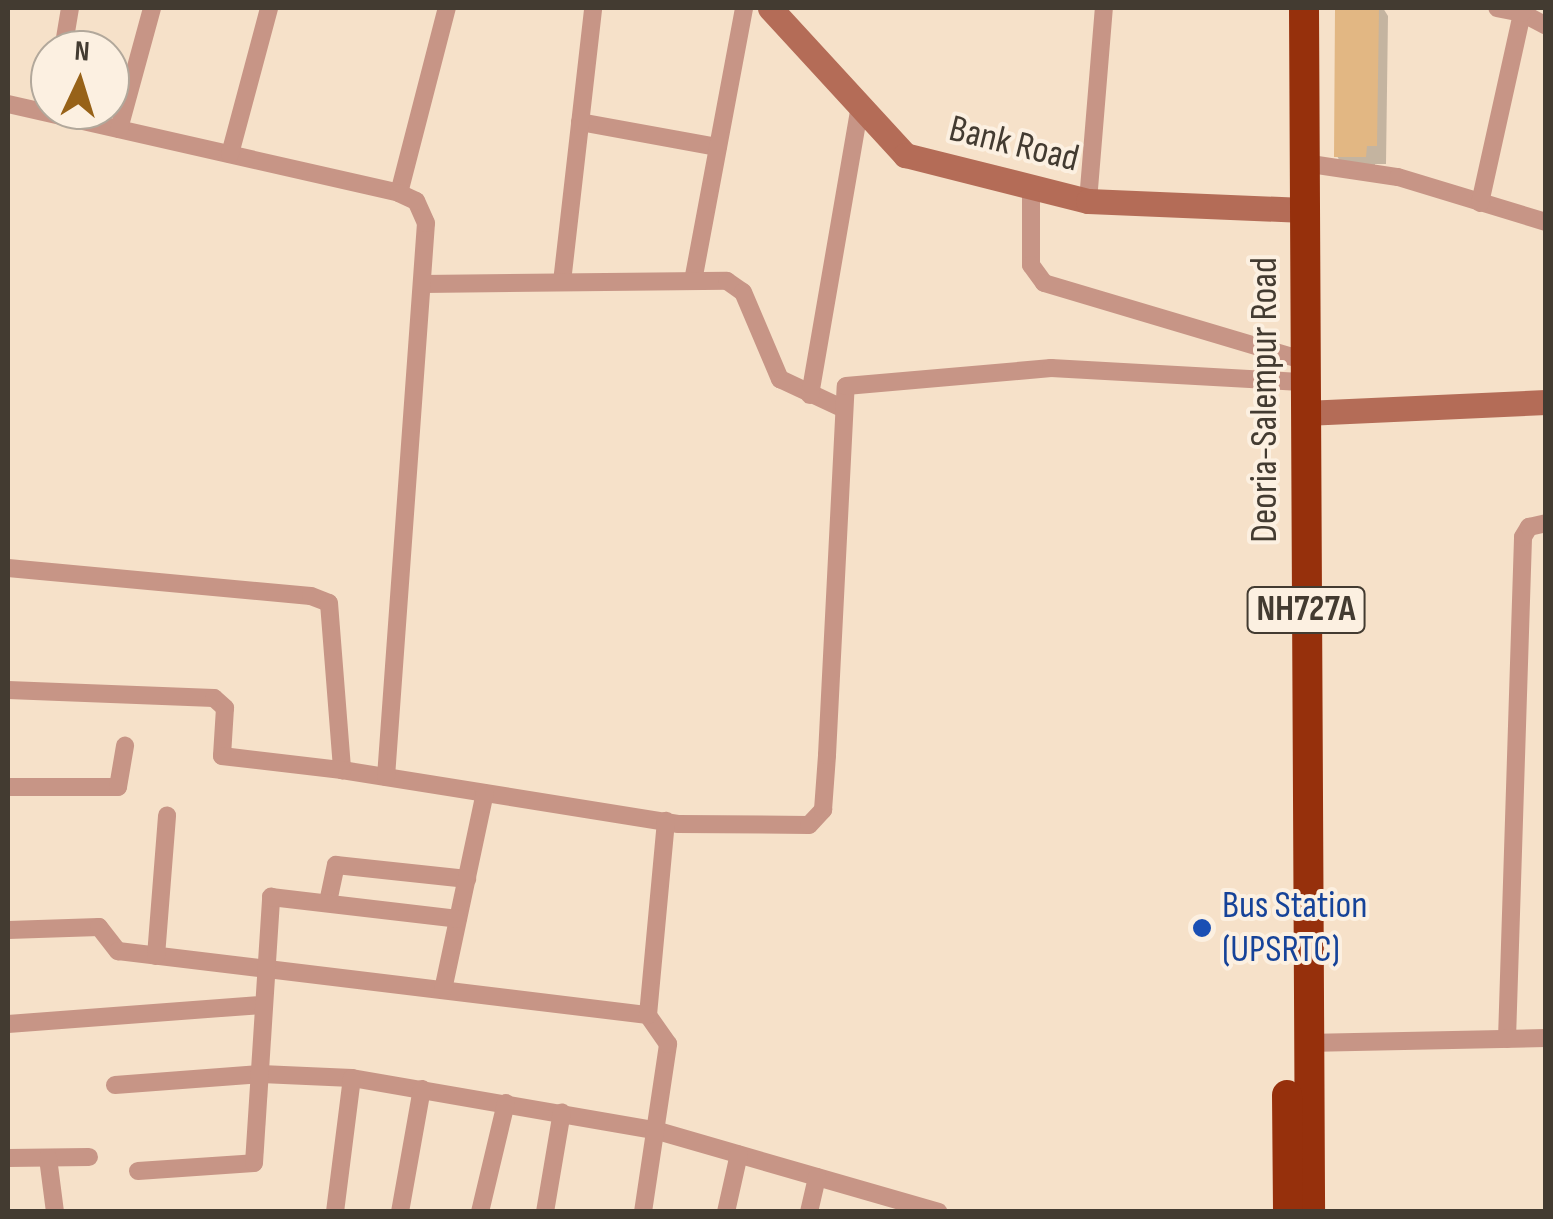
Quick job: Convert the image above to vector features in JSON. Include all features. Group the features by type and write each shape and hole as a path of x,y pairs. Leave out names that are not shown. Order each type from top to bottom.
{"highway":[{"name":"Deoria-Salempur Road","path":"1288,8 1296,209 1297,370 1288,1212"},
{"name":"Deoria-Salempur Road","path":"1296,209 1304,162 1304,8"},
{"name":"Deoria-Salempur Road","path":"1297,370 1305,412 1310,1212"}],"street":[{"path":"130,91 152,8"},
{"path":"230,154 269,8"},
{"path":"399,193 447,8"},
{"path":"562,282 593,8"},
{"path":"693,281 744,8"},
{"name":"Bank Road","path":"770,8 905,155 1088,201 1296,209"},
{"path":"1088,201 1104,8"},
{"path":"1497,8 1522,13 1546,26"},
{"path":"1480,203 1522,13"},
{"path":"810,395 860,105"},
{"path":"580,122 718,147"},
{"path":"124,130 399,193 423,210 422,284 386,777"},
{"path":"1304,162 1398,177 1546,222"},
{"path":"1031,187 1030,265 1044,284 1297,370"},
{"path":"422,284 693,281 738,285 780,379 842,408"},
{"path":"8,690 214,698 225,708 222,756 342,770 666,822 809,824 823,810 843,391 854,382 1051,368 1297,370"},
{"path":"1305,412 1546,402"},
{"path":"1507,1039 1523,536 1529,527 1546,523"},
{"path":"8,568 311,596 329,604 342,770"},
{"path":"8,787 118,787 125,746"},
{"path":"443,990 484,793"},
{"path":"156,956 167,815"},
{"path":"643,1212 668,1044 648,1015 666,822"},
{"path":"328,902 336,864 466,879"},
{"path":"138,1171 254,1164 264,969 272,897 458,919"},
{"path":"8,930 99,927 118,951 648,1015"},
{"path":"8,1024 263,1005"},
{"path":"1306,1042 1546,1038"},
{"path":"115,1086 261,1074 352,1078 658,1131 939,1212"},
{"path":"335,1212 352,1078"},
{"path":"400,1212 422,1090"},
{"path":"480,1212 506,1103"},
{"path":"544,1212 562,1112"},
{"path":"726,1212 739,1154"},
{"path":"8,1158 89,1158"},
{"path":"48,1158 55,1212"},
{"path":"809,1212 817,1176"}],"building":[{"path":"1335,8 1379,8 1377,146 1367,146 1366,157 1334,157"}],"place":[{"name":"Bus Station (UPSRTC)","path":"1202,928"}]}
